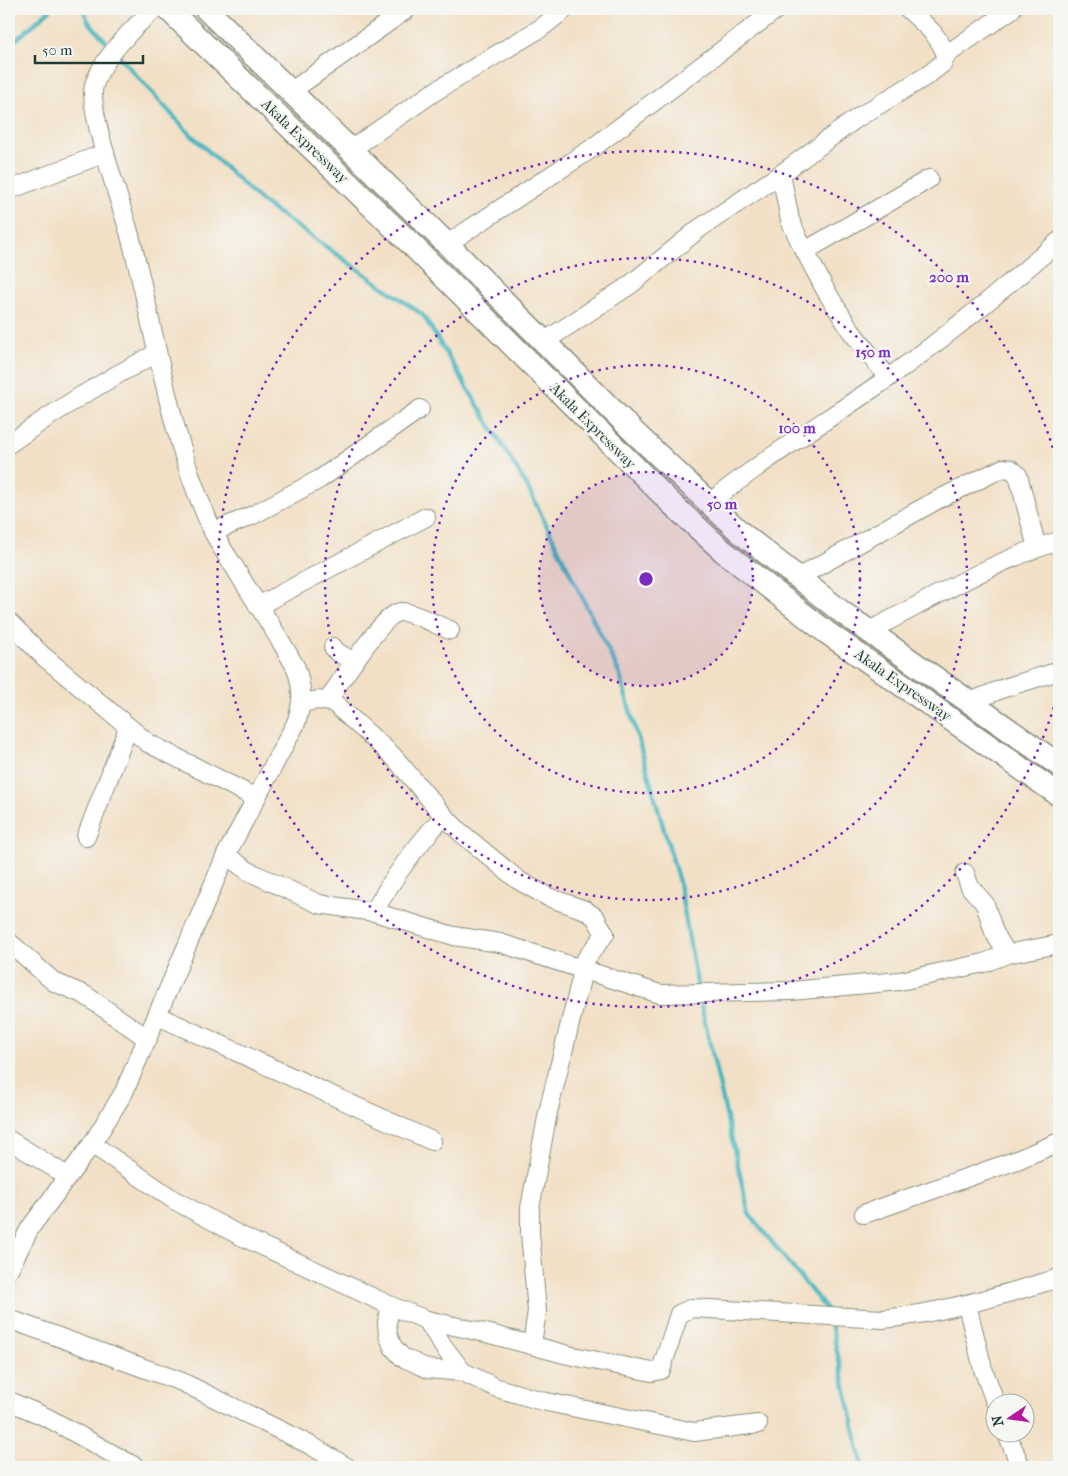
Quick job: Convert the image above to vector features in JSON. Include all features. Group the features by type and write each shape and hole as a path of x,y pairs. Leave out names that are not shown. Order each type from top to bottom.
{"main road":[{"name":"Akala Expressway","path":"168,9 308,144 673,505 723,551 826,632 1059,795"},
{"name":"Akala Expressway","path":"206,9 447,244 708,504 797,578 1059,765"},
{"path":"308,144 326,127"}],"street":[{"path":"9,1269 30,1228 92,1144 124,1092 226,856 296,723 302,703 302,685 296,668 213,532 196,496 157,353 129,232 105,153 94,104 94,86 107,61 139,22 155,9"},
{"path":"290,92 408,9"},
{"path":"350,150 434,92 541,28 565,9"},
{"path":"447,244 591,149 777,9"},
{"path":"908,9 931,30 942,44 946,55"},
{"path":"544,341 630,285 700,228 781,174 857,118 928,75 943,64 946,55 1012,9"},
{"path":"9,190 105,153"},
{"path":"781,174 790,220 805,252 851,331 888,378"},
{"path":"805,252 929,179"},
{"path":"708,504 753,468 888,378 962,325 1059,241"},
{"path":"9,443 48,416 105,381 157,353"},
{"path":"213,532 253,515 320,479 420,409"},
{"path":"797,578 937,500 1003,468 1011,469 1018,475 1037,548"},
{"path":"258,606 426,517"},
{"path":"869,631 1037,548 1059,541"},
{"path":"328,700 388,616 402,611 450,630"},
{"path":"9,622 43,656 128,728 154,747 256,798"},
{"path":"333,647 337,652 354,662"},
{"path":"970,702 1004,688 1059,671"},
{"path":"302,703 328,700 334,703 393,756 444,816 518,880 548,897 585,910 595,917 605,934 582,964 584,971 548,1112 530,1208 530,1233 537,1311 532,1345"},
{"path":"86,837 128,728"},
{"path":"374,912 387,887 403,868 417,844 444,816"},
{"path":"226,856 248,871 319,904 374,912 454,936 500,943 660,994 791,991 900,981 984,963 1007,954 1059,944"},
{"path":"965,874 970,887 985,904 994,932 1007,954"},
{"path":"9,942 54,982 85,995 148,1039"},
{"path":"158,1016 432,1140"},
{"path":"9,1140 67,1176"},
{"path":"864,1214 1017,1160 1059,1142"},
{"path":"92,1144 174,1200 239,1235 391,1306 428,1320 568,1355 652,1372 661,1370 675,1324 682,1312 692,1308 876,1319 912,1316 967,1305 1059,1278"},
{"path":"967,1305 983,1369 992,1394"},
{"path":"391,1306 387,1322 388,1334 393,1346 402,1357 428,1369 463,1372 497,1388 542,1400 694,1432 758,1424"},
{"path":"9,1318 182,1382 310,1444 348,1467"},
{"path":"428,1320 443,1346 463,1372"},
{"path":"9,1401 48,1418 136,1467"},
{"path":"1011,1444 1021,1467"}],"waterway":[{"path":"9,46 51,9"},
{"path":"83,9 88,21 111,47"},
{"path":"116,53 185,129 261,201 423,315 527,486 619,672 679,882 698,989"},
{"path":"699,996 749,1214 827,1310"},
{"path":"830,1320 863,1467"}]}
